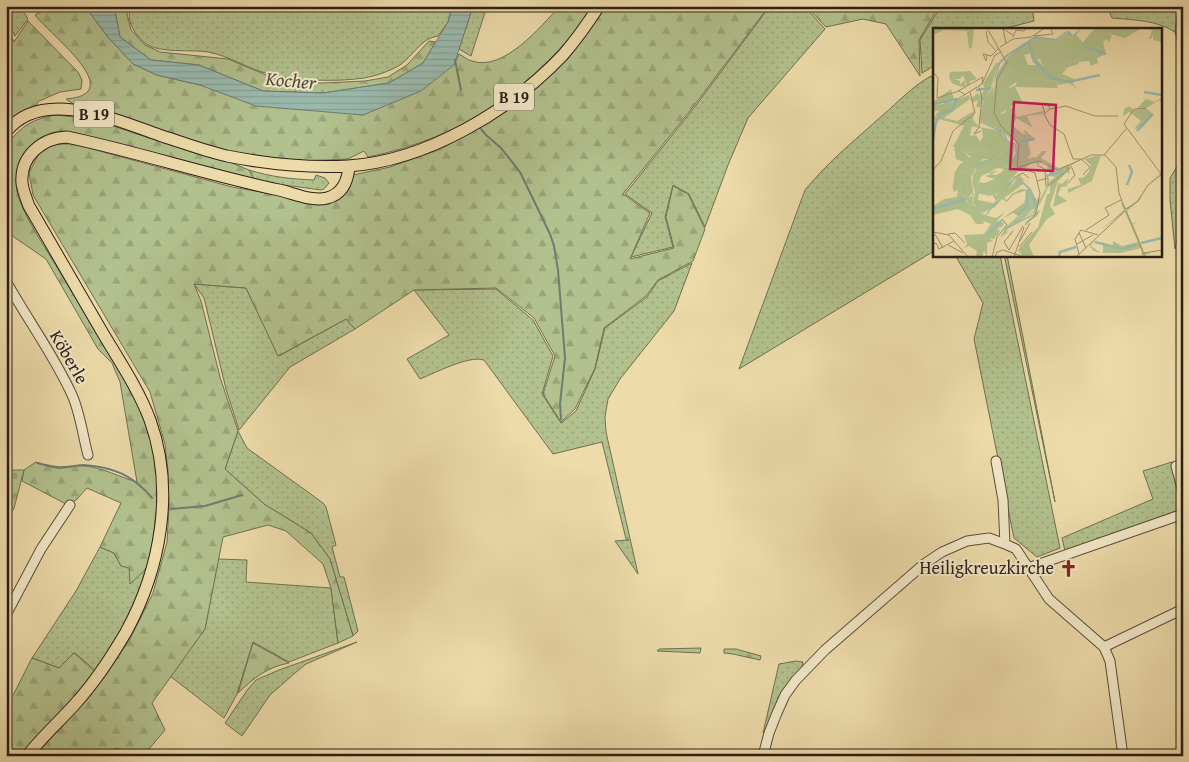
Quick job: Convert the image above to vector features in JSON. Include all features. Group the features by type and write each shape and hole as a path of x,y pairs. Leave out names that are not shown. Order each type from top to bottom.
{"main road":[{"name":"B 19","path":"6,132 16,123 36,111 48,109 71,110 117,120 200,149 242,159 285,165 349,166 385,159 429,146 455,135 496,111 533,82 564,54 599,6"},
{"path":"27,756 77,702 111,656 126,631 148,581 161,528 163,505 160,455 149,419 133,385 29,206 22,185 22,176 28,158 33,150 46,141 67,137 249,184 321,199 334,195 341,190 348,176 349,166"}],"street":[{"name":"Köberle","path":"6,281 56,364 73,397 88,455"},
{"path":"996,461 1003,500 1005,544"},
{"path":"1176,466 1183,492"},
{"path":"6,615 41,549 70,506"},
{"path":"1028,568 1183,514"},
{"path":"764,756 769,733 785,695 810,664 924,564 942,552 967,541 989,538 1016,549 1049,599 1104,647 1110,660 1123,756"},
{"path":"1104,647 1183,610"}],"green space":[{"path":"6,6 20,6 28,19 15,36 6,17"},
{"path":"51,6 85,6 107,36 133,64 157,75 200,85 363,115 454,65 459,54 470,60 484,63 497,60 509,54 532,35 560,6 594,6 572,35 523,84 496,104 466,122 436,137 368,157 364,151 348,159 303,161 249,156 206,146 99,108 73,104 66,99 84,95 90,86 88,75 80,62 35,15"},
{"path":"114,6 129,6 127,14 131,30 145,45 160,52 228,59 278,80 321,83 365,81 388,77 407,65 429,41 436,42 423,63 389,83 323,93 263,91 199,65 151,60 120,37"},
{"path":"130,6 452,6 448,22 438,36 422,43 400,65 369,77 329,80 304,79 261,72 224,56 208,52 158,49 145,43 134,31 129,17"},
{"path":"473,6 487,6 471,56 459,49"},
{"path":"607,6 769,6 693,107 623,194 650,213 630,259 674,248 666,217 673,186 688,194 705,229 693,261 658,280 646,296 604,328 595,368 575,409 561,422 543,394 555,356 534,318 496,288 414,290 355,329 346,319 278,356 246,288 194,284 201,301 220,377 238,431 225,469 264,504 311,533 330,559 353,636 338,643 331,588 323,564 286,531 268,525 223,537 205,629 152,703 165,730 143,756 130,756 117,748 106,754 106,756 6,756 6,709 32,658 59,668 74,653 103,679 130,639 153,593 167,542 169,508 165,444 150,392 33,195 29,173 38,155 53,144 74,144 232,187 329,204 342,195 353,175 390,167 441,149 510,109 534,89 583,38"},
{"path":"770,6 804,6 825,29 748,118 705,227 689,194 673,185 665,217 673,247 631,257 652,213 625,194 694,108"},
{"path":"806,6 939,6 919,40 920,76 886,24 863,19 826,27"},
{"path":"941,6 1032,6 1034,21 1006,28 933,28 933,67 922,73 920,40"},
{"path":"1107,6 1179,6 1175,32 1153,23 1112,18"},
{"path":"1179,6 1183,6 1183,34 1175,32"},
{"path":"28,21 78,72 82,80 81,89 60,92 37,102 37,105 21,113 6,126 6,26 14,42"},
{"path":"1175,32 1183,34 1183,88 1179,47"},
{"path":"931,76 933,79 933,252 739,369 805,190 853,142"},
{"path":"56,115 92,119 232,163 249,170 255,181 68,132 52,133 36,141 25,153 18,167 17,191 27,216 135,397 153,445 157,496 153,544 148,565 130,584 129,568 121,566 114,553 100,547 121,503 87,488 76,500 68,505 22,481 24,470 36,462 55,468 92,467 137,482 120,382 112,363 98,349 46,259 11,235 6,238 6,145 28,124"},
{"path":"1183,157 1183,215 1175,249 1170,200 1170,178"},
{"path":"249,170 297,179 314,180 316,175 325,178 329,183 321,190 255,181"},
{"path":"956,256 1000,256 1060,548 1037,557 1014,538 974,339 983,303"},
{"path":"1005,256 1007,256 1055,502"},
{"path":"692,263 674,311 620,379 608,399 605,417 606,432 638,574 615,541 629,540 626,539 602,442 553,454 484,360 478,359 461,362 420,379 407,359 449,335 414,290 496,289 533,320 553,356 542,394 561,423 576,411 595,369 605,328 647,297 658,281"},
{"path":"194,284 246,288 279,356 346,319 355,329 290,367 239,430 226,389 204,298"},
{"path":"238,431 247,448 326,507 336,545 332,547 340,577 344,577 358,631 353,636 330,559 311,533 264,504 225,469"},
{"path":"1172,462 1181,504 1176,511 1065,551 1062,538 1153,499 1143,471"},
{"path":"6,470 24,470 14,508 6,526"},
{"path":"100,547 114,553 121,566 147,566 140,593 130,615 96,671 75,653 59,668 32,658 76,591"},
{"path":"218,559 247,560 246,582 331,588 338,643 289,662 253,642 237,694 224,718 170,676 205,629"},
{"path":"357,642 306,664 270,695 242,736 225,723 256,680"},
{"path":"253,643 289,663 274,667 261,674 238,693"},
{"path":"701,648 700,653 657,651 659,649"},
{"path":"724,649 736,649 761,656 760,660 724,653"},
{"path":"796,661 803,662 802,667 781,697 773,711 768,728 763,733 779,664"}],"shaded area":[{"path":"85,6 114,6 120,37 151,60 199,65 263,91 323,93 389,83 423,63 448,22 453,6 473,6 454,65 421,91 363,115 256,106 200,85 157,75 133,64 107,36"}],"waterway":[{"path":"455,60 461,90"},
{"path":"481,129 501,148 520,172 554,246 558,270 565,358 560,404 561,419"},
{"path":"37,463 57,467 84,465 113,470 137,483 152,498"},
{"path":"171,509 205,506 242,495"}],"place":[{"name":"Heiligkreuzkirche","path":"1068,568"}],"water label":[{"name":"Kocher","path":"291,80"}]}
